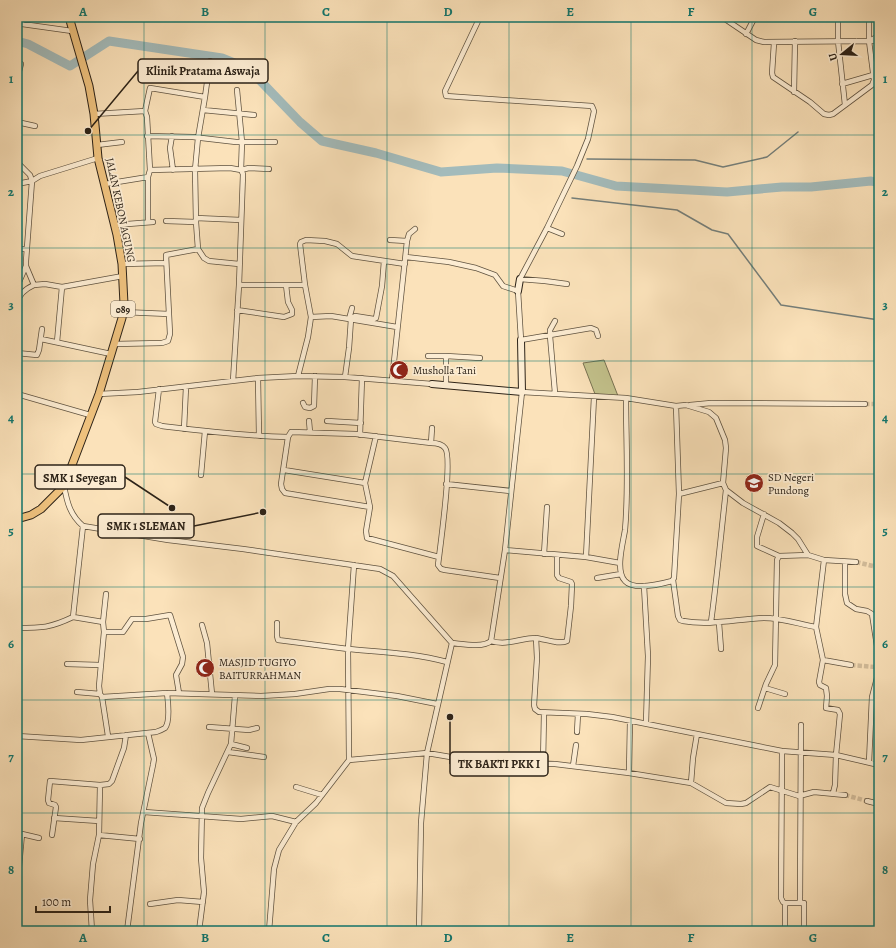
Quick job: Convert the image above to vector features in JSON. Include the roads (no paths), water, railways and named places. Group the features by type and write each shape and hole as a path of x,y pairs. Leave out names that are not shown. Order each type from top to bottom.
{"main road":[{"name":"JALAN KEBON AGUNG","path":"17,519 32,515 41,509 64,486 99,394 115,344 123,312 124,287 122,264 115,225 98,158 94,114 84,67 69,17"},
{"path":"518,291 520,279"},
{"path":"432,384 522,392 521,340"}],"street":[{"path":"22,17 22,24 72,31"},
{"path":"480,17 444,92 446,96 592,106 594,111 588,139 577,166 520,279 567,284"},
{"path":"722,17 756,40 774,42 879,40"},
{"path":"746,34 755,17"},
{"path":"838,17 838,41 845,104"},
{"path":"774,42 773,77 810,102 824,114 833,114 872,85 874,80 869,40 870,17"},
{"path":"869,40 879,36"},
{"path":"794,92 795,41"},
{"path":"210,61 194,170 198,249 209,261 239,264"},
{"path":"17,79 22,64"},
{"path":"842,84 873,75"},
{"path":"115,225 151,222 148,177 150,170 147,117 145,111 150,88 205,97"},
{"path":"233,381 239,285 243,174 241,170 242,142 237,90"},
{"path":"203,110 254,115"},
{"path":"94,114 145,111"},
{"path":"17,122 35,126"},
{"path":"147,136 172,136 242,142 275,142"},
{"path":"172,136 170,148 173,170"},
{"path":"97,145 122,142"},
{"path":"17,184 32,181 40,176 98,158"},
{"path":"17,162 30,175 32,181 26,266 19,282 17,301"},
{"path":"150,170 230,168 241,170 249,168 269,169"},
{"path":"105,184 148,177"},
{"path":"166,221 241,220"},
{"path":"547,228 562,234"},
{"path":"392,380 407,241 409,234 415,229"},
{"path":"298,376 309,332 311,317 305,286 300,244 303,240 325,241 341,246 352,256 405,264"},
{"path":"390,240 407,241"},
{"path":"17,249 27,249"},
{"path":"115,344 165,343 168,341 170,334 166,256 168,254 198,249"},
{"path":"406,257 449,262 476,268 495,275 503,286 518,291 521,340 550,336 566,331 591,328 596,330 598,336"},
{"path":"350,319 354,316 376,318 382,286 384,261"},
{"path":"122,264 166,263"},
{"path":"26,266 34,285"},
{"path":"17,301 25,290 34,285 45,284 62,287 123,276"},
{"path":"239,285 305,286"},
{"path":"237,310 284,317 289,316 292,314 292,310 288,302 286,285"},
{"path":"57,342 62,287"},
{"path":"345,377 352,308"},
{"path":"123,312 169,314"},
{"path":"311,317 331,316 397,327"},
{"path":"555,321 550,330 555,393"},
{"path":"17,353 37,355 42,329"},
{"path":"41,339 111,354"},
{"path":"428,356 480,358"},
{"path":"446,356 446,385"},
{"path":"99,394 138,392 258,378 298,376 362,378 432,384"},
{"path":"303,403 305,407 310,408 314,406 315,376"},
{"path":"258,378 259,436"},
{"path":"360,435 362,378"},
{"path":"184,429 186,387"},
{"path":"159,389 156,424 205,432 288,437"},
{"path":"491,641 494,629 504,550 521,412 522,392 626,398 676,406 711,403 865,404"},
{"path":"17,394 90,415"},
{"path":"586,557 594,397"},
{"path":"626,398 628,502 620,563 621,574 624,581 628,584 644,586 671,582 673,580"},
{"path":"686,405 709,412 716,418 719,424 724,436 726,448 723,483 726,490 743,503 764,514 792,533 798,539 808,555"},
{"path":"676,406 679,494 673,580 678,616 680,620 687,622 719,623 752,619 776,619 816,627"},
{"path":"310,421 310,432"},
{"path":"327,421 361,423"},
{"path":"431,443 432,428"},
{"path":"201,475 205,432"},
{"path":"370,506 285,493 281,484 288,437 291,432 376,436 443,445 447,451 448,463 444,523 438,565 441,569 500,578"},
{"path":"376,436 365,483 370,506 367,538 439,557"},
{"path":"284,470 365,483"},
{"path":"679,494 723,483"},
{"path":"446,484 511,491"},
{"path":"64,486 70,510 74,517 83,526 168,540 380,569 393,576 452,643 479,645 491,641 506,643 527,638 536,638 564,643 567,641 572,584 571,582 559,578 557,575 558,555"},
{"path":"711,622 726,490"},
{"path":"544,554 547,507"},
{"path":"764,514 757,537 757,546 779,556 808,555 824,560 856,562"},
{"path":"73,616 83,526"},
{"path":"504,550 586,557 620,563"},
{"path":"758,708 775,665 774,656 779,556"},
{"path":"824,560 816,627 823,660 819,682 820,685 827,690 826,708 838,710 840,714 835,785 833,793"},
{"path":"845,562 845,594 847,603 856,610 867,610 872,614 879,659"},
{"path":"269,931 274,869 277,855 296,822 312,807 349,760 348,649 354,565"},
{"path":"597,578 621,574"},
{"path":"644,586 648,656 646,723"},
{"path":"106,594 99,686 108,736"},
{"path":"104,632 123,632 132,619 170,614 183,657 182,664 176,675 178,693"},
{"path":"17,628 49,627 73,616 103,622"},
{"path":"277,623 276,636 278,640 348,649 394,652 434,658 447,662"},
{"path":"719,623 721,649"},
{"path":"202,625 207,643 212,694"},
{"path":"536,638 537,658 534,705 539,712 612,717 782,751 836,755 879,765"},
{"path":"419,931 421,823 427,753 452,643"},
{"path":"823,660 851,665"},
{"path":"67,664 100,665"},
{"path":"869,762 872,697 878,668"},
{"path":"765,688 785,694"},
{"path":"77,692 101,695 178,693 235,696 295,694 329,689 340,689 397,696 437,704"},
{"path":"17,736 81,740 148,733 161,730 167,725 168,720 168,693"},
{"path":"199,931 204,902 201,858 201,816 204,800 231,744 235,696"},
{"path":"543,764 544,713"},
{"path":"577,732 578,714"},
{"path":"629,772 630,721"},
{"path":"800,902 799,796 801,725"},
{"path":"210,727 249,730 257,728"},
{"path":"127,931 141,822 154,765 148,733"},
{"path":"691,783 697,734"},
{"path":"52,835 55,806 49,803 48,800 50,781 100,785 109,784 112,781 124,748 126,735"},
{"path":"231,744 247,748"},
{"path":"573,766 576,744"},
{"path":"782,751 781,898 785,903 786,931"},
{"path":"228,752 264,757"},
{"path":"349,760 427,753 474,761 573,766 629,772 691,783 726,803 746,803 769,787 799,796 814,792 845,795"},
{"path":"92,931 90,900 93,864 99,835 100,785"},
{"path":"296,787 322,795"},
{"path":"866,802 879,804"},
{"path":"144,812 241,819 272,816 296,822"},
{"path":"54,818 99,821"},
{"path":"17,889 20,834 39,838"},
{"path":"99,835 140,839"},
{"path":"150,904 178,900 204,902"},
{"path":"785,903 804,903 804,931"}],"waterway":[{"path":"17,41 28,44 70,66 109,41 222,58 249,69 300,122 322,141 376,153 441,172 497,168 562,171 616,186 727,192 782,187 811,187 871,181 879,183"},
{"path":"587,159 695,160 723,167 767,157 798,132"},
{"path":"572,198 677,210 712,230 728,234 781,305 879,320"}],"tunnel":[{"path":"865,404 879,404"},
{"path":"856,562 877,567"},
{"path":"851,665 875,667"},
{"path":"845,795 867,801"}],"place":[{"name":"Klinik Pratama Aswaja","path":"88,131"},
{"name":"Musholla Tani","path":"399,370"},
{"name":"SD Negeri Pundong","path":"754,483"},
{"name":"SMK 1 Seyegan","path":"172,508"},
{"name":"SMK 1 SLEMAN","path":"263,512"},
{"name":"MASJID TUGIYO BAITURRAHMAN","path":"205,668"},
{"name":"TK BAKTI PKK I","path":"450,717"}]}
